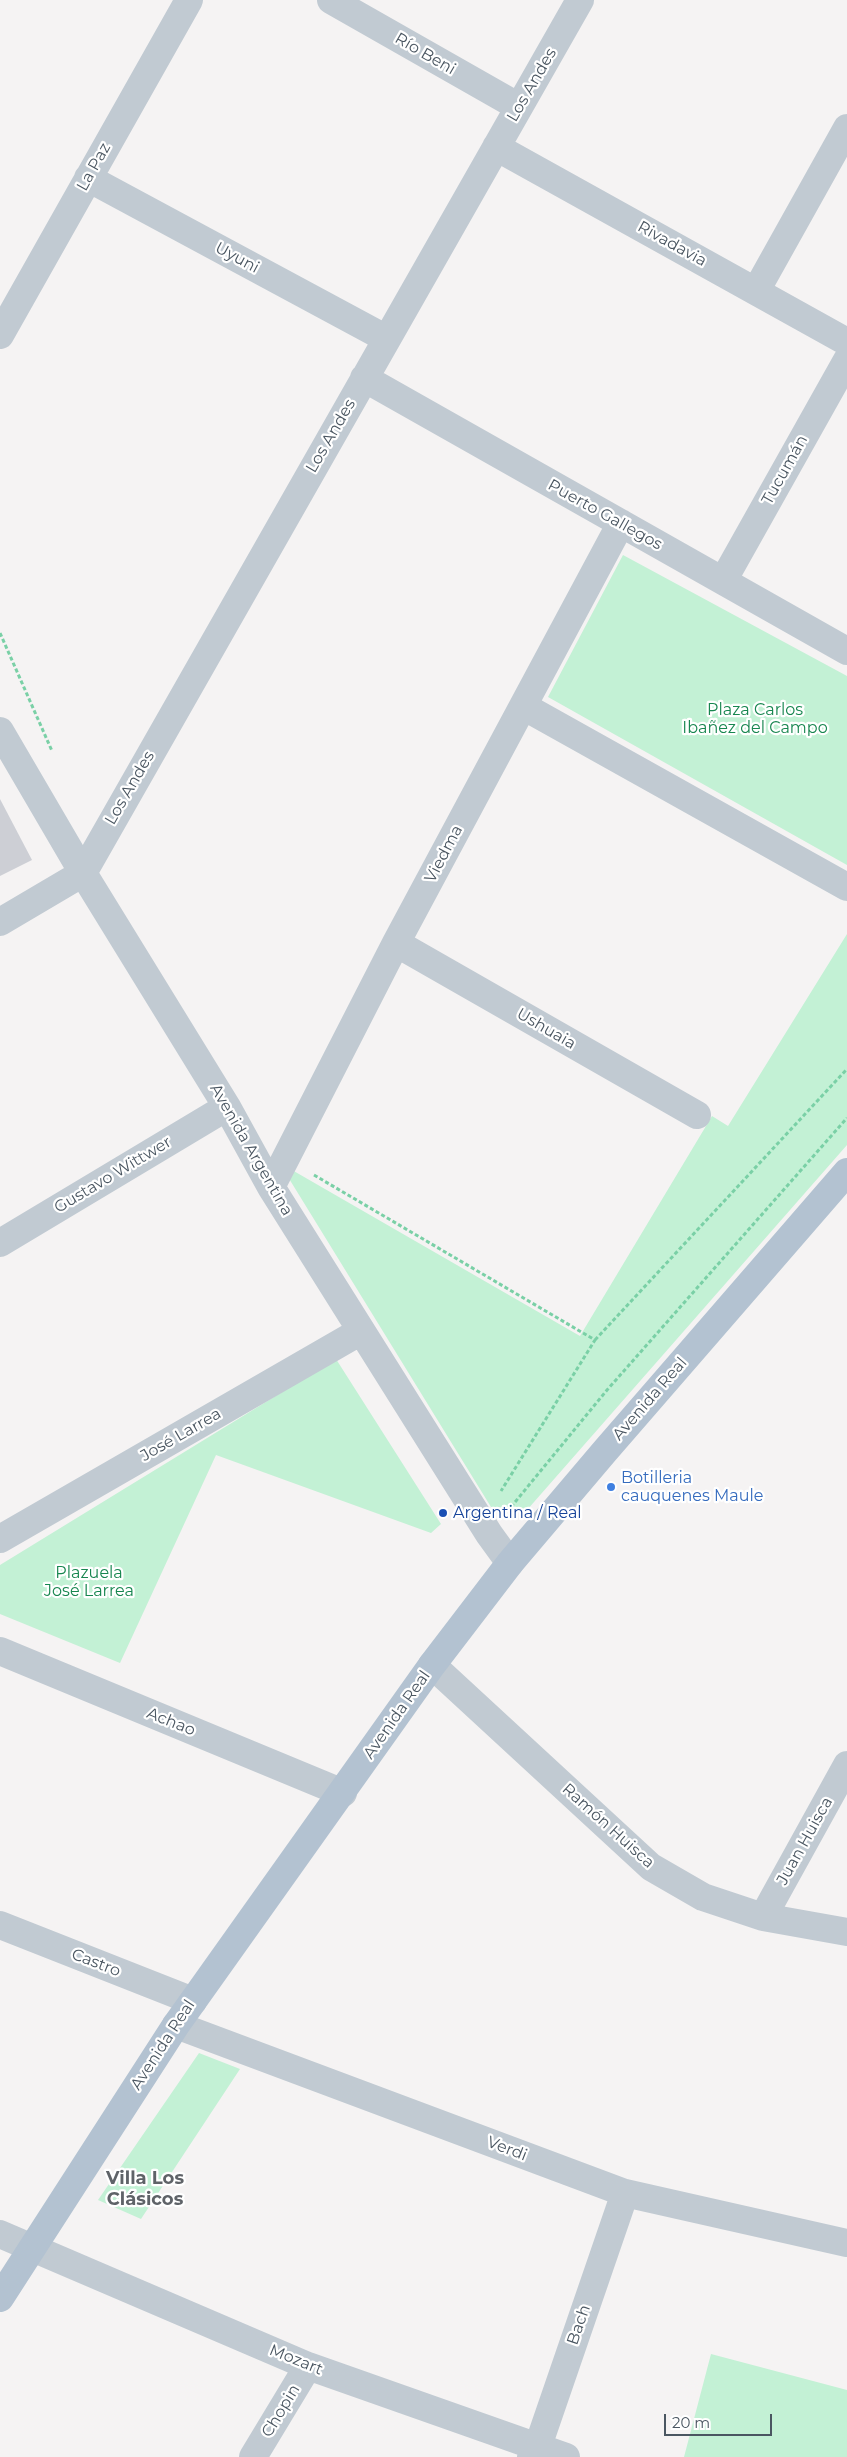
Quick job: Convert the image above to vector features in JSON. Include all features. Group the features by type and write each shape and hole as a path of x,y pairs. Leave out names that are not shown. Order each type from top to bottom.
{"main road":[{"name":"Avenida Real","path":"0,2298 192,2001 432,1665 510,1563 847,1172"}],"street":[{"name":"La Paz","path":"0,335 189,0"},
{"name":"Río Beni","path":"331,0 519,107"},
{"name":"Los Andes","path":"83,873 580,0"},
{"path":"756,291 847,128"},
{"name":"Rivadavia","path":"496,147 847,342"},
{"name":"Uyuni","path":"88,178 387,339"},
{"name":"Tucumán","path":"723,581 847,360"},
{"name":"Puerto Gallegos","path":"364,378 847,651"},
{"name":"Viedma","path":"272,1187 396,943 621,523"},
{"path":"523,706 847,887"},
{"name":"Avenida Argentina","path":"0,731 83,873 227,1107 272,1187 489,1534 510,1563"},
{"path":"0,922 83,873"},
{"name":"Ushuaia","path":"396,943 697,1115"},
{"name":"Gustavo Wittwer","path":"0,1242 227,1107"},
{"name":"José Larrea","path":"0,1539 361,1331"},
{"name":"Achao","path":"0,1651 342,1793"},
{"name":"Ramón Huisca","path":"432,1665 651,1867 703,1897 763,1917 847,1932"},
{"name":"Juan Huisca","path":"763,1917 847,1765"},
{"name":"Castro","path":"0,1925 192,2001"},
{"name":"Verdi","path":"176,2025 625,2193 847,2242"},
{"name":"Bach","path":"534,2452 625,2193"},
{"name":"Mozart","path":"0,2234 308,2366 534,2452 566,2457"},
{"name":"Chopin","path":"253,2457 308,2366"}],"path":[{"path":"0,633 56,759"},
{"path":"489,1534 491,1506 595,1340 847,1068"},
{"path":"489,1534 607,1390 847,1118"},
{"path":"325,1182 595,1340"}],"green space":[{"name":"Plaza Carlos Ibañez del Campo","path":"623,555 847,676 847,865 548,697"},
{"path":"847,934 847,1145 527,1510 491,1507 288,1177 292,1170 580,1336 712,1116 728,1126"},
{"name":"Plazuela José Larrea","path":"336,1359 441,1524 431,1533 216,1455 120,1663 0,1614 0,1565"},
{"path":"199,2053 240,2069 141,2219 98,2200"},
{"path":"711,2354 847,2390 847,2457 684,2457"}],"building":[{"path":"0,799 32,860 0,876"}],"place":[{"name":"Botilleria cauquenes Maule","path":"611,1487"},
{"name":"Argentina / Real","path":"443,1513"}],"district":[{"name":"Villa Los Clásicos","path":"145,2189"}]}
